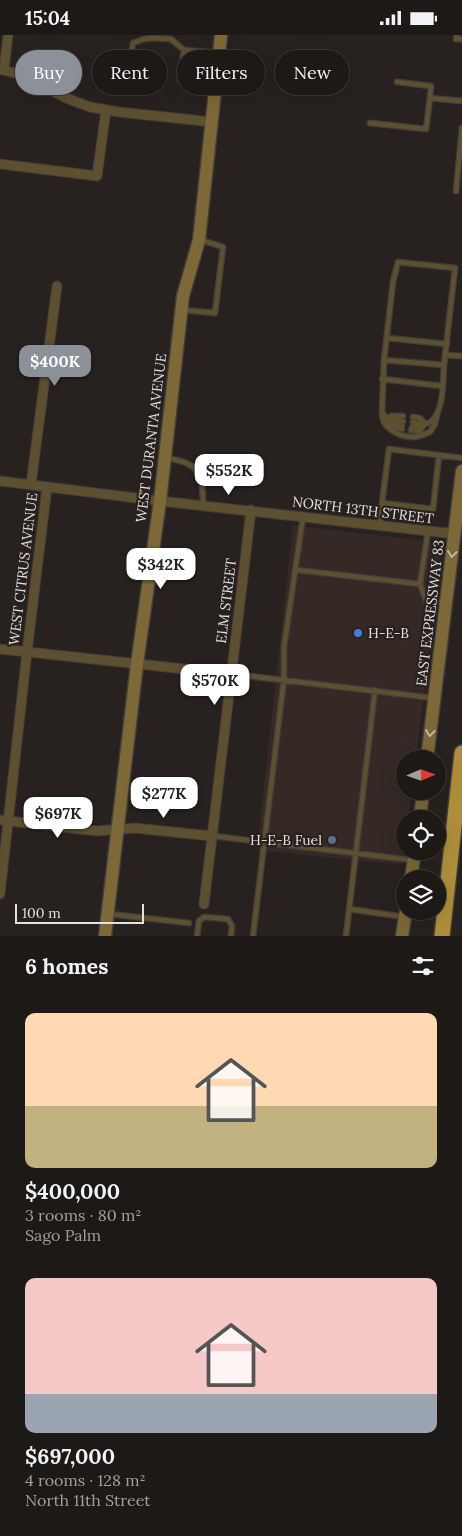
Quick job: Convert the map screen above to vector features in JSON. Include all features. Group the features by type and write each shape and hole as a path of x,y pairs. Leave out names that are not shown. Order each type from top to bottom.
{"highway":[{"path":"442,936 462,753"}],"street":[{"path":"8,35 2,69 40,83 66,98 90,107 106,110 212,122"},
{"name":"WEST DURANTA AVENUE","path":"219,50 221,35"},
{"name":"WEST DURANTA AVENUE","path":"105,936 137,664 160,501 183,296 199,239 215,95"},
{"path":"0,164 97,176 106,110"},
{"path":"31,484 57,286"},
{"name":"EAST EXPRESSWAY 83","path":"428,750 462,471"},
{"name":"NORTH 13TH STREET","path":"0,481 455,534"},
{"name":"WEST CITRUS AVENUE","path":"0,894 4,820 47,487"},
{"name":"ELM STREET","path":"204,904 251,510"},
{"path":"0,649 230,674"},
{"path":"4,820 98,831 136,828 211,836"},
{"path":"402,936 404,920"}],"lane":[{"path":"456,35 456,39 462,39"},
{"path":"132,50 133,43 152,38 171,39 184,50"},
{"path":"370,123 426,129 432,86 397,82"},
{"path":"430,98 462,101"},
{"path":"456,191 462,128"},
{"path":"182,310 215,313 223,247 199,239"},
{"path":"398,262 455,269 447,344 440,408 435,424 430,432 414,437 402,435 388,429 381,419 382,379 398,262"},
{"path":"387,338 447,344"},
{"path":"446,355 462,356"},
{"path":"384,360 444,365"},
{"path":"382,379 442,386"},
{"path":"382,411 388,419 391,423 403,423 391,416 388,419"},
{"path":"425,424 420,431 412,424 425,424 437,415"},
{"path":"380,526 389,449 462,458"},
{"path":"382,503 433,509 439,455"},
{"path":"164,458 186,462 198,472 203,485 204,506"},
{"path":"253,936 284,679 284,647 297,570 303,517"},
{"path":"428,531 420,584 426,600 446,604"},
{"path":"297,570 420,584"},
{"path":"230,674 434,698"},
{"path":"346,936 375,691"},
{"path":"211,836 356,853 396,855"},
{"path":"349,909 396,913"},
{"path":"108,914 189,923"},
{"path":"197,936 199,921 204,917 228,919 232,926 231,936"}],"shaded area":[{"path":"293,525 442,543 417,750 396,750 396,800 411,800 409,810 396,810 396,860 404,860 403,865 257,850"}],"place":[{"name":"H-E-B","path":"358,633"},
{"name":"H-E-B Fuel","path":"332,840"}]}
